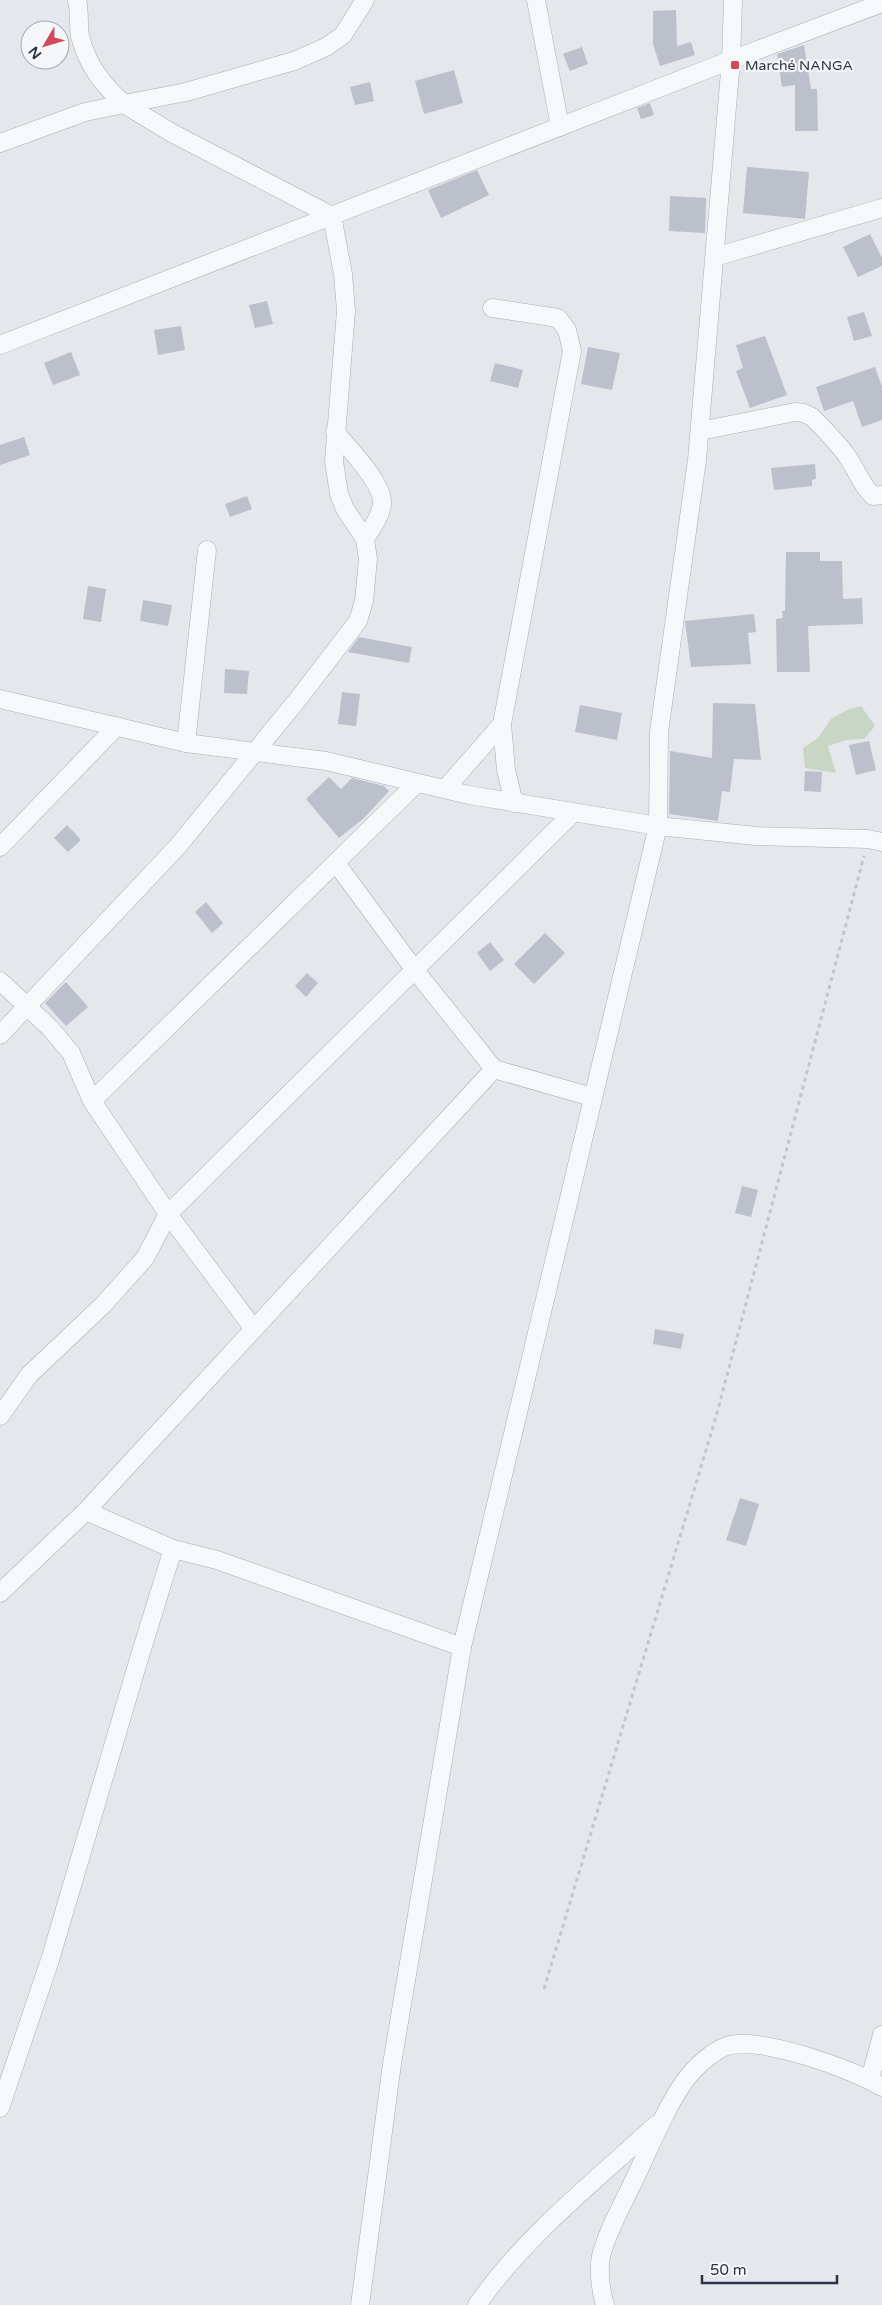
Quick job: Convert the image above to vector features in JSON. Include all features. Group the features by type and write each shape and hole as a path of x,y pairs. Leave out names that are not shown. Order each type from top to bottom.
{"street":[{"path":"77,0 80,35 92,68 106,88 124,104 172,133 332,216"},
{"path":"0,143 85,112 186,92 294,61 326,47 343,35 355,19 365,0"},
{"path":"536,0 560,127"},
{"path":"360,2305 392,2064 462,1648 658,826 659,732 700,431 731,60 733,0"},
{"path":"0,345 882,3"},
{"path":"715,257 882,208"},
{"path":"0,1035 178,846 237,776 253,753 299,698 358,621 364,601 368,559 365,539 345,509 339,494 334,461 346,310 343,274 332,216"},
{"path":"492,308 558,318 567,330 572,351 502,724 506,770 514,803"},
{"path":"700,431 795,412 804,413 812,417 846,454 868,492 873,496 882,495"},
{"path":"335,432 376,482 381,493 380,511 365,539"},
{"path":"186,743 207,550"},
{"path":"0,699 186,743 253,753 326,760 445,790 573,813 658,826 756,836 877,838"},
{"path":"445,790 502,724"},
{"path":"0,847 117,726"},
{"path":"92,1101 417,783"},
{"path":"0,1416 29,1375 103,1305 145,1258 168,1214 573,813"},
{"path":"336,863 414,969 494,1070 592,1097"},
{"path":"0,981 50,1028 71,1054 92,1101 168,1214 254,1329"},
{"path":"3,1584 86,1511 494,1070"},
{"path":"86,1511 173,1549 216,1560 462,1648"},
{"path":"0,2108 50,1960 173,1549"},
{"path":"605,2305 602,2296 601,2258 615,2221 663,2119 685,2080 706,2059 728,2046 747,2045 790,2050 876,2083 882,2035"},
{"path":"477,2305 497,2276 555,2216 663,2119"}],"path":[{"path":"544,1989 716,1417 877,838"}],"green space":[{"path":"861,706 875,726 864,739 846,740 828,746 836,773 805,768 803,748 818,738 831,719 847,710"}],"building":[{"path":"676,10 677,46 691,42 695,55 660,66 653,44 653,11"},
{"path":"804,45 811,89 817,89 818,131 795,131 795,85 782,87 777,54"},
{"path":"582,47 588,64 570,71 563,54"},
{"path":"454,70 463,103 424,114 415,81"},
{"path":"370,82 374,101 355,105 350,87"},
{"path":"650,103 654,115 641,119 637,108"},
{"path":"747,167 809,172 805,219 743,213"},
{"path":"477,170 489,195 441,218 428,190"},
{"path":"670,196 706,198 705,233 669,231"},
{"path":"870,234 882,258 882,266 858,277 843,247"},
{"path":"267,301 273,324 255,328 249,305"},
{"path":"864,312 872,336 854,341 847,317"},
{"path":"181,326 185,350 158,355 154,330"},
{"path":"765,336 787,395 750,408 736,371 743,368 736,345"},
{"path":"588,347 620,353 612,390 581,384"},
{"path":"71,352 80,375 53,385 44,363"},
{"path":"495,363 523,370 518,388 490,381"},
{"path":"875,367 882,387 882,420 862,427 853,401 824,411 816,387"},
{"path":"24,437 30,455 0,465 0,445"},
{"path":"815,464 816,479 812,480 812,486 774,490 771,468"},
{"path":"247,496 252,509 230,517 225,504"},
{"path":"786,552 820,552 820,561 842,561 843,599 862,598 863,624 808,626 810,672 777,672 776,619 783,618 782,611 785,611"},
{"path":"88,586 106,589 101,622 83,619"},
{"path":"143,600 172,605 168,626 140,621"},
{"path":"754,614 756,632 748,633 751,664 691,667 685,621"},
{"path":"359,637 412,647 409,663 348,652"},
{"path":"225,669 249,671 247,694 224,693"},
{"path":"342,692 360,694 356,726 338,724"},
{"path":"713,703 755,704 761,760 734,759 730,792 722,791 718,821 669,814 670,751 712,758"},
{"path":"580,705 622,713 617,740 575,732"},
{"path":"869,741 876,770 856,775 849,745"},
{"path":"805,771 822,772 821,792 804,791"},
{"path":"329,777 341,789 352,778 384,786 389,791 364,818 339,838 306,799"},
{"path":"67,825 81,840 68,852 54,838"},
{"path":"206,902 223,923 212,933 195,912"},
{"path":"545,933 565,953 534,984 514,964"},
{"path":"490,942 504,960 490,971 477,953"},
{"path":"307,973 318,983 306,997 295,986"},
{"path":"66,982 88,1007 66,1026 45,1003"},
{"path":"742,1186 758,1190 751,1217 735,1213"},
{"path":"655,1329 684,1334 681,1349 653,1344"},
{"path":"740,1498 759,1504 746,1546 726,1540"}],"place":[{"name":"Marché NANGA","path":"735,65"}]}
